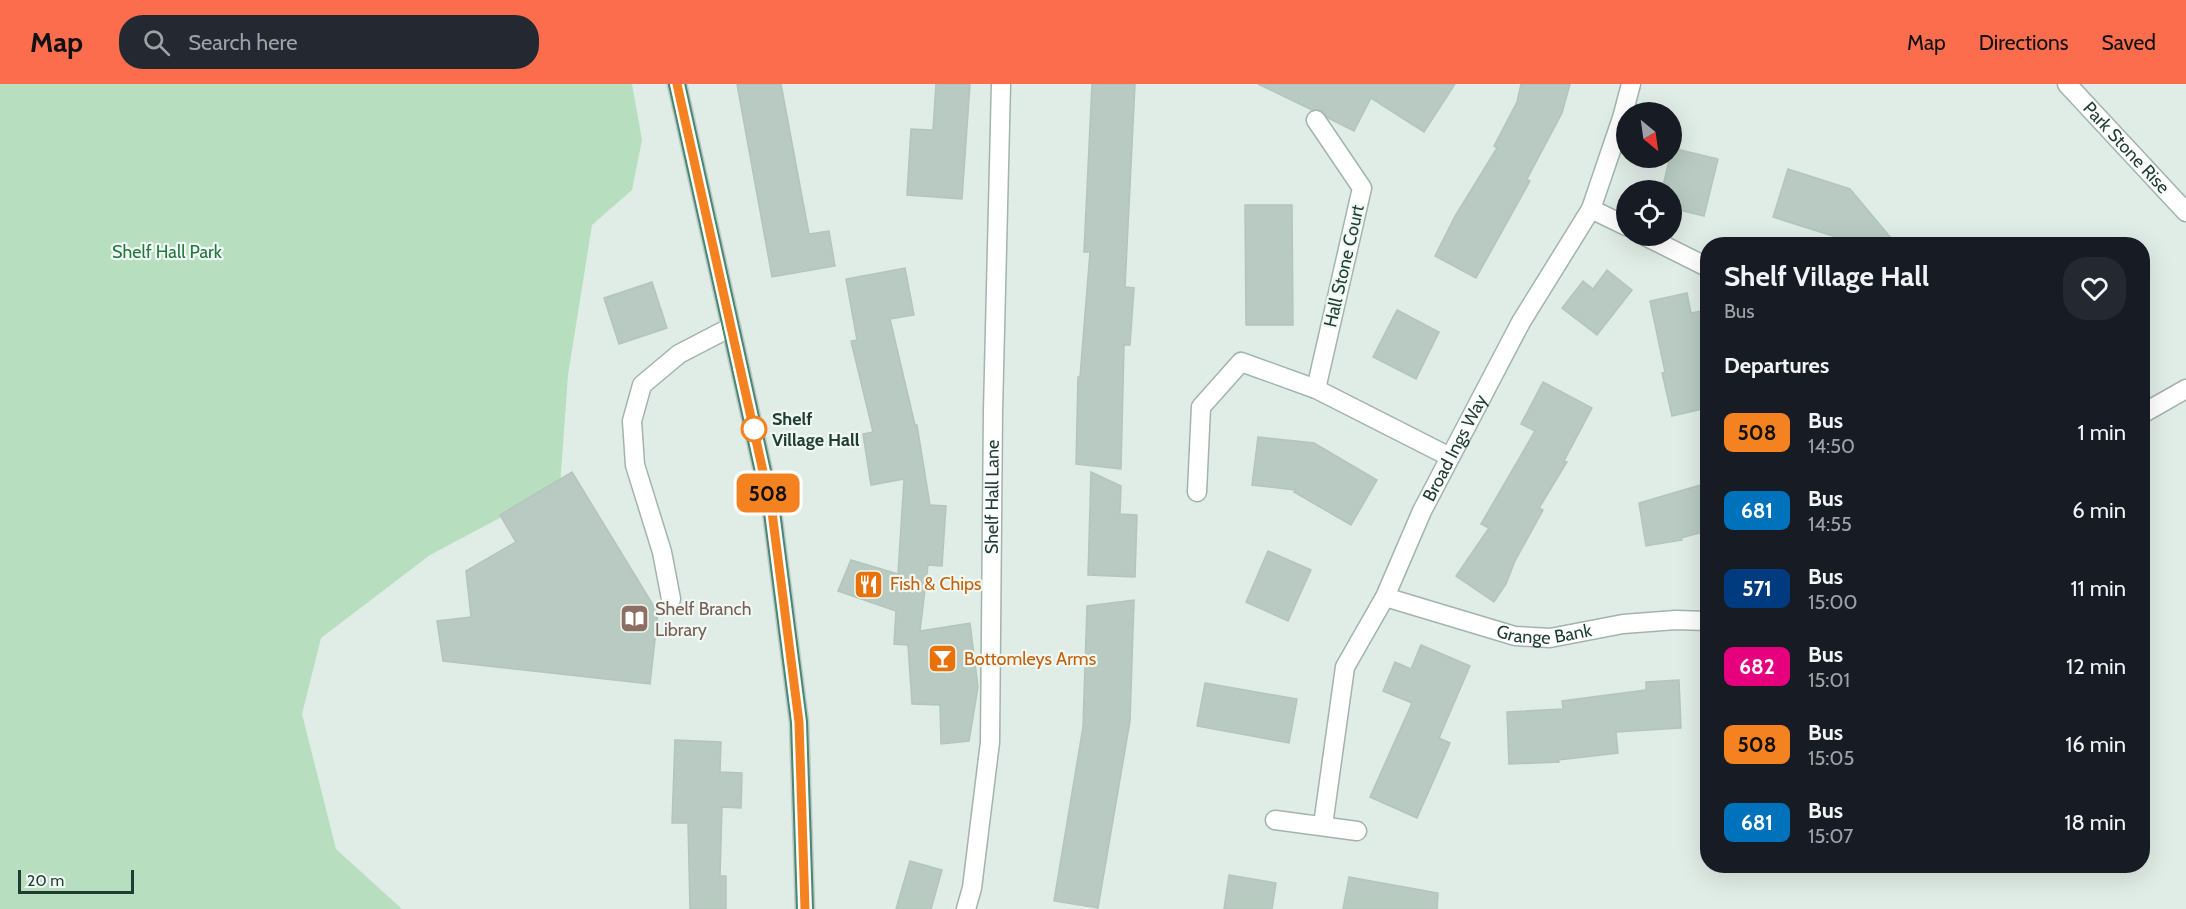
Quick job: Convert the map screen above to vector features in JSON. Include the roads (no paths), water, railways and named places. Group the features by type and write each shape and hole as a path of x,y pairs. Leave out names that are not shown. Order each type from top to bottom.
{"highway":[{"path":"677,84 772,512 799,722 805,909"}],"street":[{"name":"Shelf Hall Lane","path":"966,909 972,888 990,742 993,411 1001,84"},
{"name":"Broad Ings Way","path":"1323,825 1345,668 1385,597 1422,511 1521,322 1592,209 1622,118 1630,84"},
{"name":"Park Stone Rise","path":"2067,84 2186,212"},
{"name":"Hall Stone Court","path":"1316,120 1362,188 1316,389"},
{"path":"1592,209 1616,221"},
{"path":"1665,246 1700,264"},
{"path":"671,599 662,552 635,465 632,421 642,385 679,354 731,327"},
{"path":"1197,492 1201,406 1241,362 1316,389 1450,457"},
{"path":"2150,409 2186,389"},
{"name":"Grange Bank","path":"1385,597 1515,636 1550,638 1623,624 1700,621"},
{"path":"1275,820 1356,831"}],"place":[{"name":"Shelf Village Hall","path":"754,429"},
{"name":"Fish & Chips","path":"869,584"},
{"name":"Shelf Branch Library","path":"634,619"},
{"name":"Bottomleys Arms","path":"943,659"}],"park label":[{"name":"Shelf Hall Park","path":"167,252"}]}
